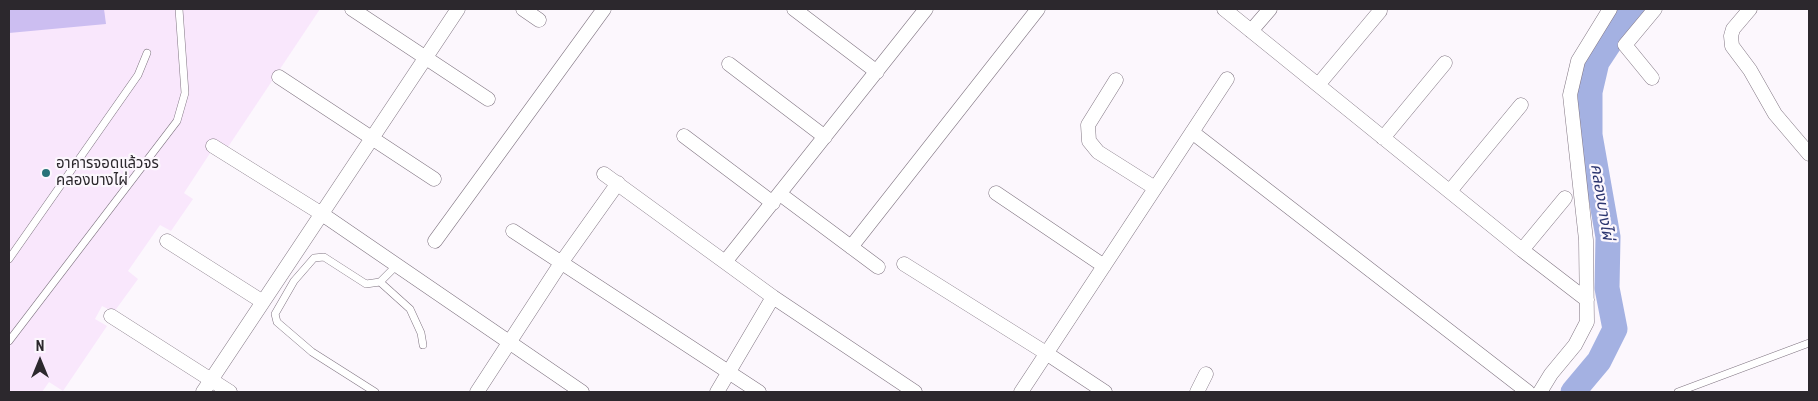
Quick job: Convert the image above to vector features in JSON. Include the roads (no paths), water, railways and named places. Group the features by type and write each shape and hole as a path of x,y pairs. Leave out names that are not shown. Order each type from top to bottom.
{"street":[{"path":"352,9 427,56 488,99"},
{"path":"203,392 458,9"},
{"path":"523,9 539,20"},
{"path":"435,241 604,9"},
{"path":"794,9 876,72"},
{"path":"724,262 926,9"},
{"path":"851,247 1038,9"},
{"path":"1224,9 1522,250 1587,300"},
{"path":"1251,31 1270,9"},
{"path":"1540,392 1551,374 1575,345 1587,322 1586,240 1570,95 1578,61 1610,9"},
{"path":"1652,78 1625,45 1655,9"},
{"path":"1750,9 1733,29 1731,36 1732,46 1750,70 1775,114 1809,154"},
{"path":"1318,85 1380,11"},
{"path":"1383,138 1445,63"},
{"path":"729,64 825,137"},
{"path":"279,77 373,137 434,179"},
{"path":"1021,392 1227,79"},
{"path":"1116,80 1088,125 1089,141 1098,152 1155,188"},
{"path":"1450,191 1521,105"},
{"path":"1192,132 1528,392"},
{"path":"684,136 878,267"},
{"path":"213,146 322,214 582,392"},
{"path":"604,174 773,297 915,392"},
{"path":"476,392 561,263 618,184"},
{"path":"996,193 1104,266"},
{"path":"1522,250 1565,198"},
{"path":"513,232 759,392"},
{"path":"167,241 263,302"},
{"path":"904,264 1105,392"},
{"path":"718,392 773,297"},
{"path":"111,316 230,392"},
{"path":"1197,392 1206,374"}],"lane":[{"path":"9,341 178,121 185,93 179,9"},
{"path":"9,259 138,75 148,53"},
{"path":"375,392 312,352 275,318 294,281 314,258 324,257 366,284 380,282 396,265"},
{"path":"380,282 410,309 421,333 423,345"},
{"path":"1678,392 1809,343"}],"waterway":[{"name":"คลองบางไผ่","path":"1573,392 1599,361 1615,329 1607,288 1608,237 1590,135 1590,92 1597,62 1632,9"}],"place":[{"name":"อาคารจอดแล้วจร คลองบางไผ่","path":"46,173"}]}
